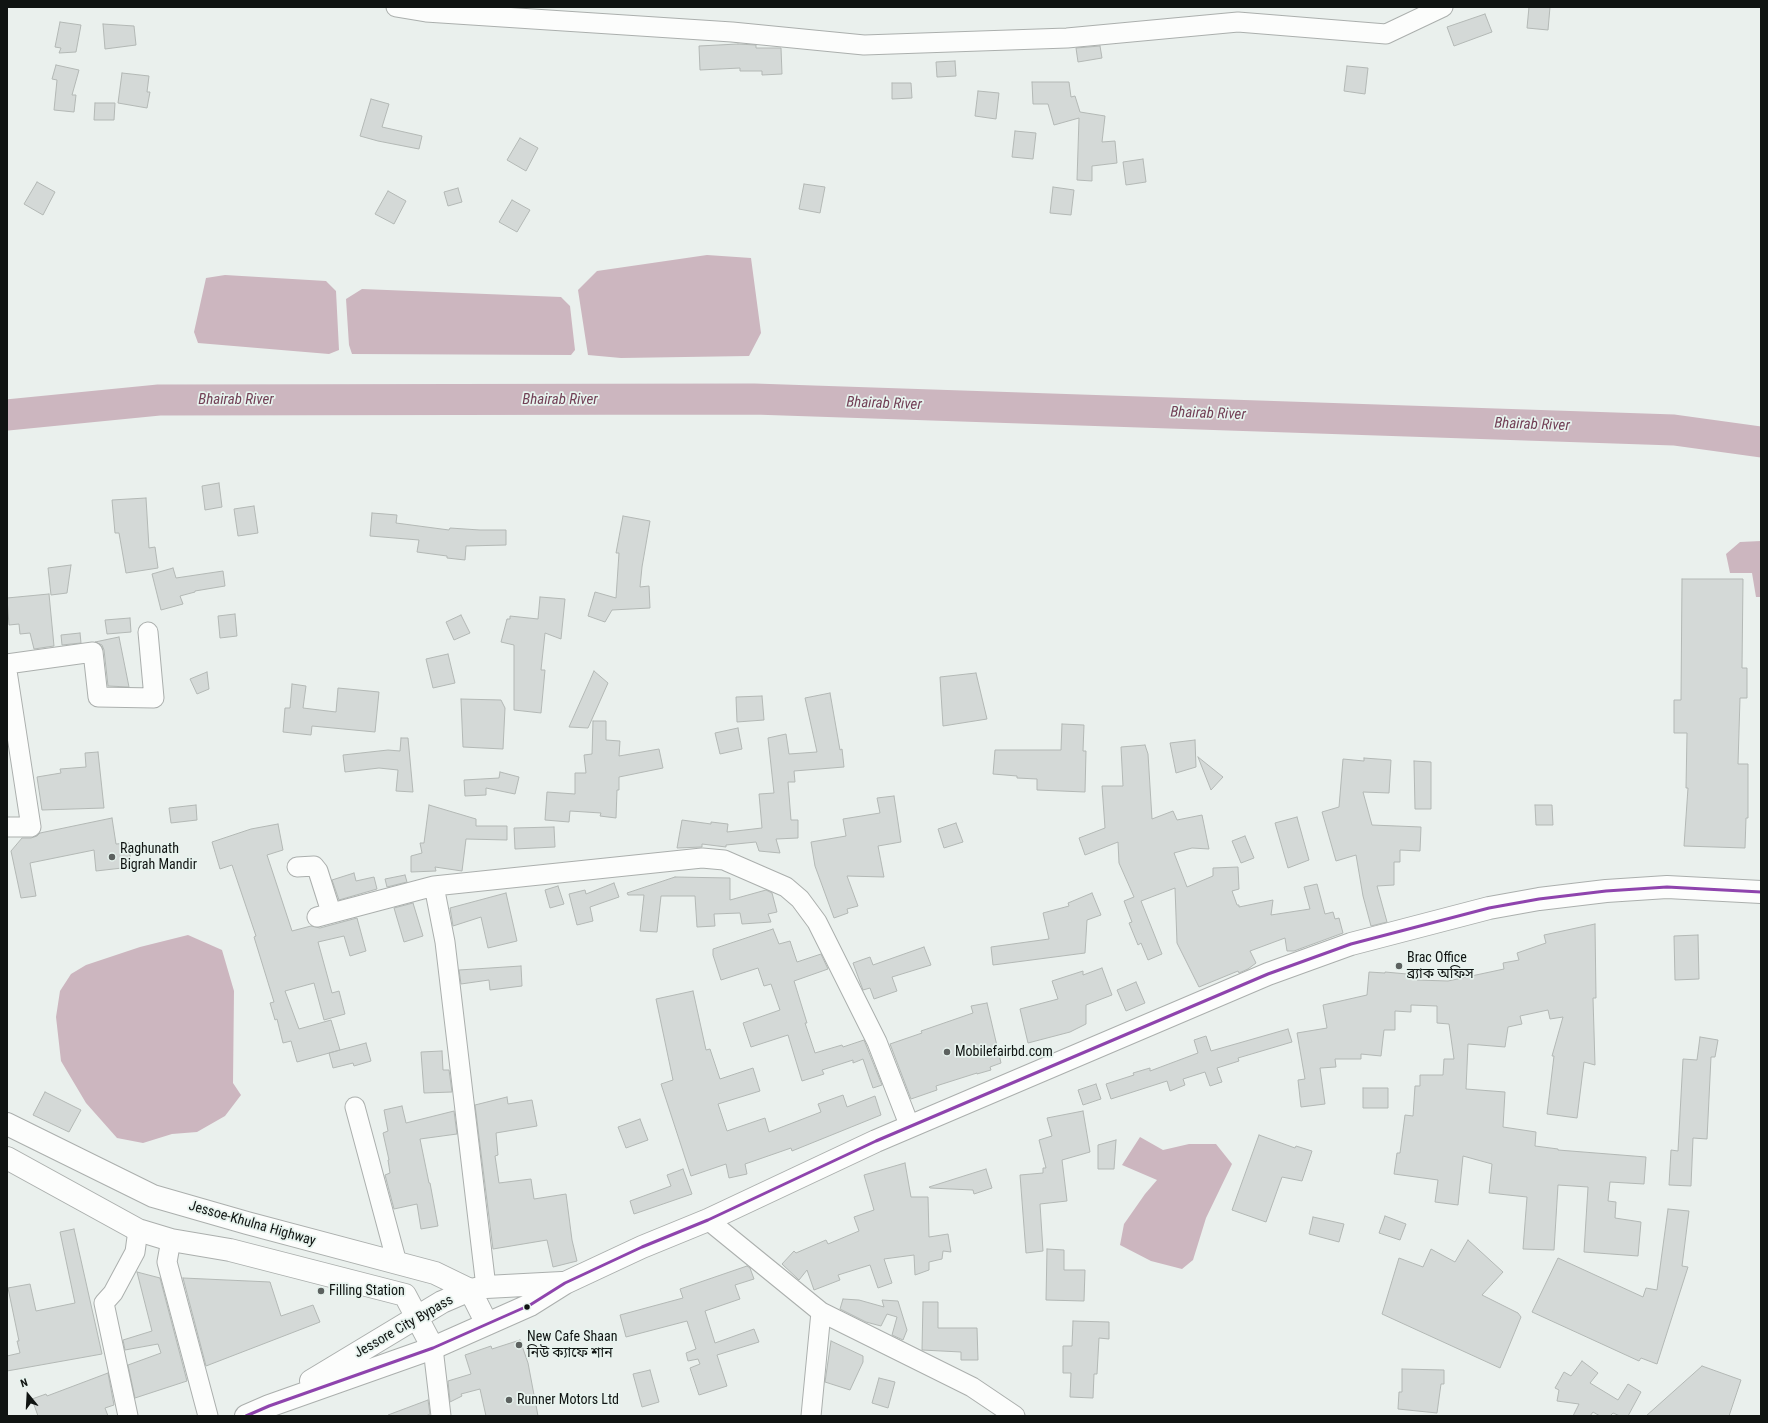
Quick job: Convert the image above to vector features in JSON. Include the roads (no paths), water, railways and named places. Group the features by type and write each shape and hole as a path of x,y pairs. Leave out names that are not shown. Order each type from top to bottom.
{"highway":[{"path":"565,1283 642,1247 708,1220 910,1127 1268,974 1351,944 1489,908 1539,899 1606,891 1667,887 1761,892"},
{"name":"Jessoe-Khulna Highway","path":"7,1124 153,1196 247,1223 435,1273 478,1289"},
{"name":"Jessoe-Khulna Highway","path":"7,1158 138,1230 171,1240 230,1250 405,1295 418,1317 433,1348"},
{"name":"Jessore City Bypass","path":"269,1406 442,1302 478,1289 565,1283"},
{"name":"Jessore City Bypass","path":"246,1416 269,1406 433,1348 530,1305 565,1283"},
{"path":"478,1289 487,1324"}],"street":[{"path":"396,7 426,12 724,32 864,45 1067,38 1238,22 1386,34 1443,7"},
{"path":"7,664 93,652 98,697 154,698 148,632"},
{"path":"7,671 31,827 7,827"},
{"path":"297,867 314,866 318,871 324,915 434,886 702,858 724,860 786,887 800,899 817,922 877,1042 910,1127"},
{"path":"434,886 445,942 478,1289"},
{"path":"355,1107 397,1263"},
{"path":"708,1220 821,1312 972,1387 1015,1416"},
{"path":"128,1416 104,1303 113,1293 135,1252 138,1230"},
{"path":"171,1240 167,1262 208,1416"},
{"path":"811,1416 821,1312"},
{"path":"433,1348 441,1416"}],"waterway":[{"name":"Bhairab River","path":"7,415 159,400 754,399 1674,430 1761,442"}],"place":[{"name":"Raghunath Bigrah Mandir","path":"112,857"},
{"name":"Brac Office ব্র্যাক অফিস","path":"1399,966"},
{"name":"Mobilefairbd.com","path":"947,1052"},
{"name":"Filling Station","path":"321,1291"},
{"name":"New Cafe Shaan নিউ ক্যাফে শান","path":"519,1345"},
{"name":"Runner Motors Ltd","path":"509,1400"}]}
